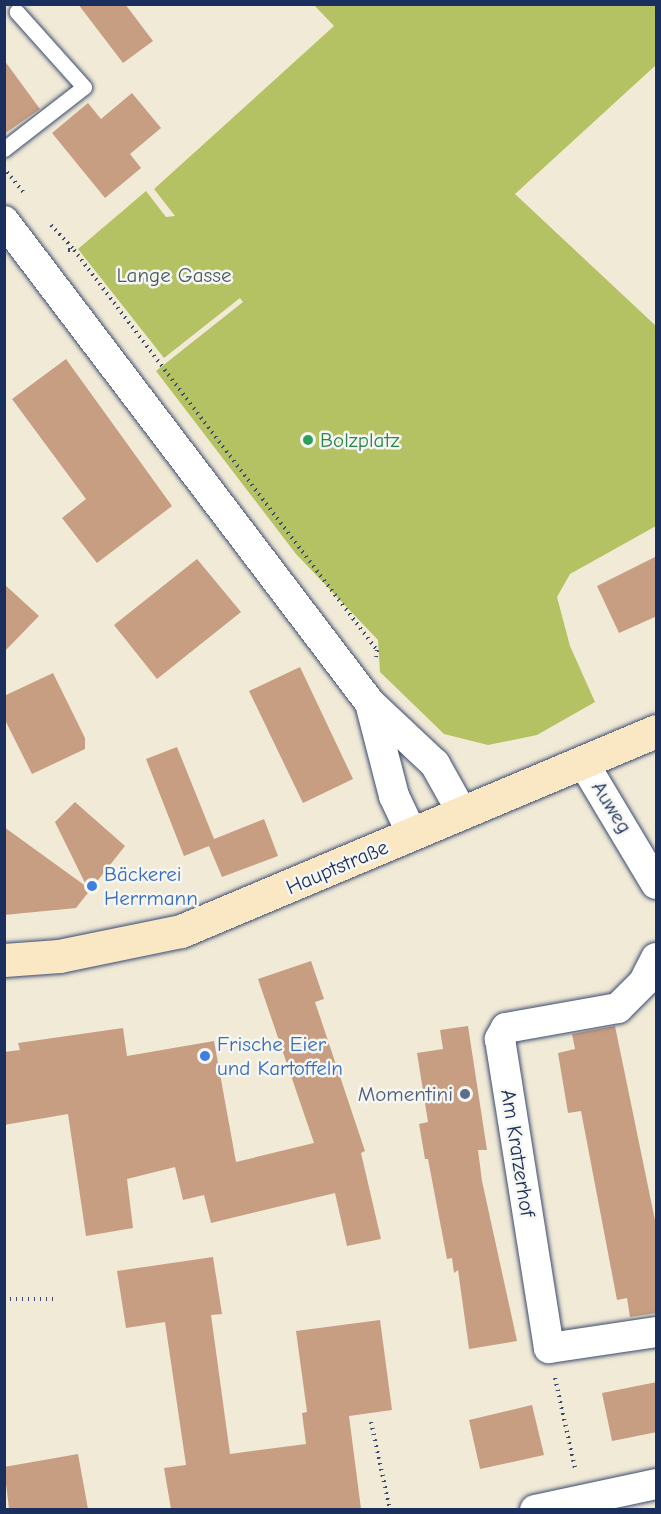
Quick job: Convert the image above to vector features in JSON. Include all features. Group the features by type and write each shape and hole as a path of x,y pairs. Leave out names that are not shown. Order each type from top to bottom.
{"main road":[{"name":"Hauptstraße","path":"4,960 59,956 181,931 657,731"}],"street":[{"path":"4,220 370,703 435,764 462,814"},
{"path":"370,703 394,796 412,834"},
{"name":"Auweg","path":"584,762 657,884"},
{"name":"Am Kratzerhof","path":"549,1348 500,1039 506,1028 618,1008 644,982 657,958"},
{"path":"549,1348 657,1332"},
{"path":"535,1509 571,1504 657,1484"}],"lane":[{"path":"4,149 84,87 17,12"}],"path":[{"path":"4,1299 55,1299"},
{"path":"549,1348 571,1504"},
{"path":"371,1422 390,1509"}],"green space":[{"name":"Lange Gasse","path":"314,5 656,5 656,65 515,194 656,326 656,526 570,574 557,597 570,646 595,702 537,735 488,745 444,734 380,672 378,640 296,554 156,371 243,302 240,298 164,358 78,249 146,191 166,217 175,216 154,189 334,26"}],"building":[{"path":"78,4 125,4 153,41 123,63"},
{"path":"4,60 40,109 4,134"},
{"path":"132,93 161,128 130,154 141,168 105,198 52,133 88,103 101,119"},
{"path":"66,359 172,506 97,563 62,518 86,499 12,399"},
{"path":"657,556 657,616 619,633 597,586"},
{"path":"197,559 241,612 157,679 114,625"},
{"path":"4,584 39,616 4,652"},
{"path":"300,667 353,779 303,803 249,691"},
{"path":"53,673 85,738 85,749 32,774 4,718 4,696"},
{"path":"177,747 214,839 264,819 278,856 222,877 209,846 184,856 146,759"},
{"path":"75,802 125,846 76,908 4,915 4,827 87,887 55,822"},
{"path":"311,961 324,999 315,1002 365,1151 361,1153 381,1239 347,1246 335,1193 211,1223 204,1195 183,1200 175,1167 127,1179 133,1228 86,1236 68,1114 4,1125 4,1052 20,1050 18,1043 123,1028 127,1056 214,1041 236,1162 314,1143 258,979"},
{"path":"468,1026 487,1150 478,1150 482,1181 517,1341 469,1349 458,1270 454,1273 452,1258 447,1259 428,1159 425,1159 419,1124 428,1122 417,1053 443,1049 440,1030"},
{"path":"615,1026 657,1230 657,1313 630,1317 627,1298 617,1300 581,1111 568,1113 558,1053 575,1049 572,1034"},
{"path":"213,1257 222,1314 211,1315 230,1454 306,1444 302,1413 307,1412 296,1331 380,1320 392,1410 349,1416 361,1509 171,1509 164,1468 186,1465 165,1322 126,1328 117,1271"},
{"path":"657,1382 657,1432 612,1441 602,1393"},
{"path":"532,1405 544,1455 480,1469 469,1420"},
{"path":"78,1454 88,1509 9,1509 4,1467"}],"place":[{"name":"Bolzplatz","path":"308,440"},
{"name":"Bäckerei Herrmann","path":"92,886"},
{"name":"Frische Eier und Kartoffeln","path":"205,1056"},
{"name":"Momentini","path":"465,1094"}]}
